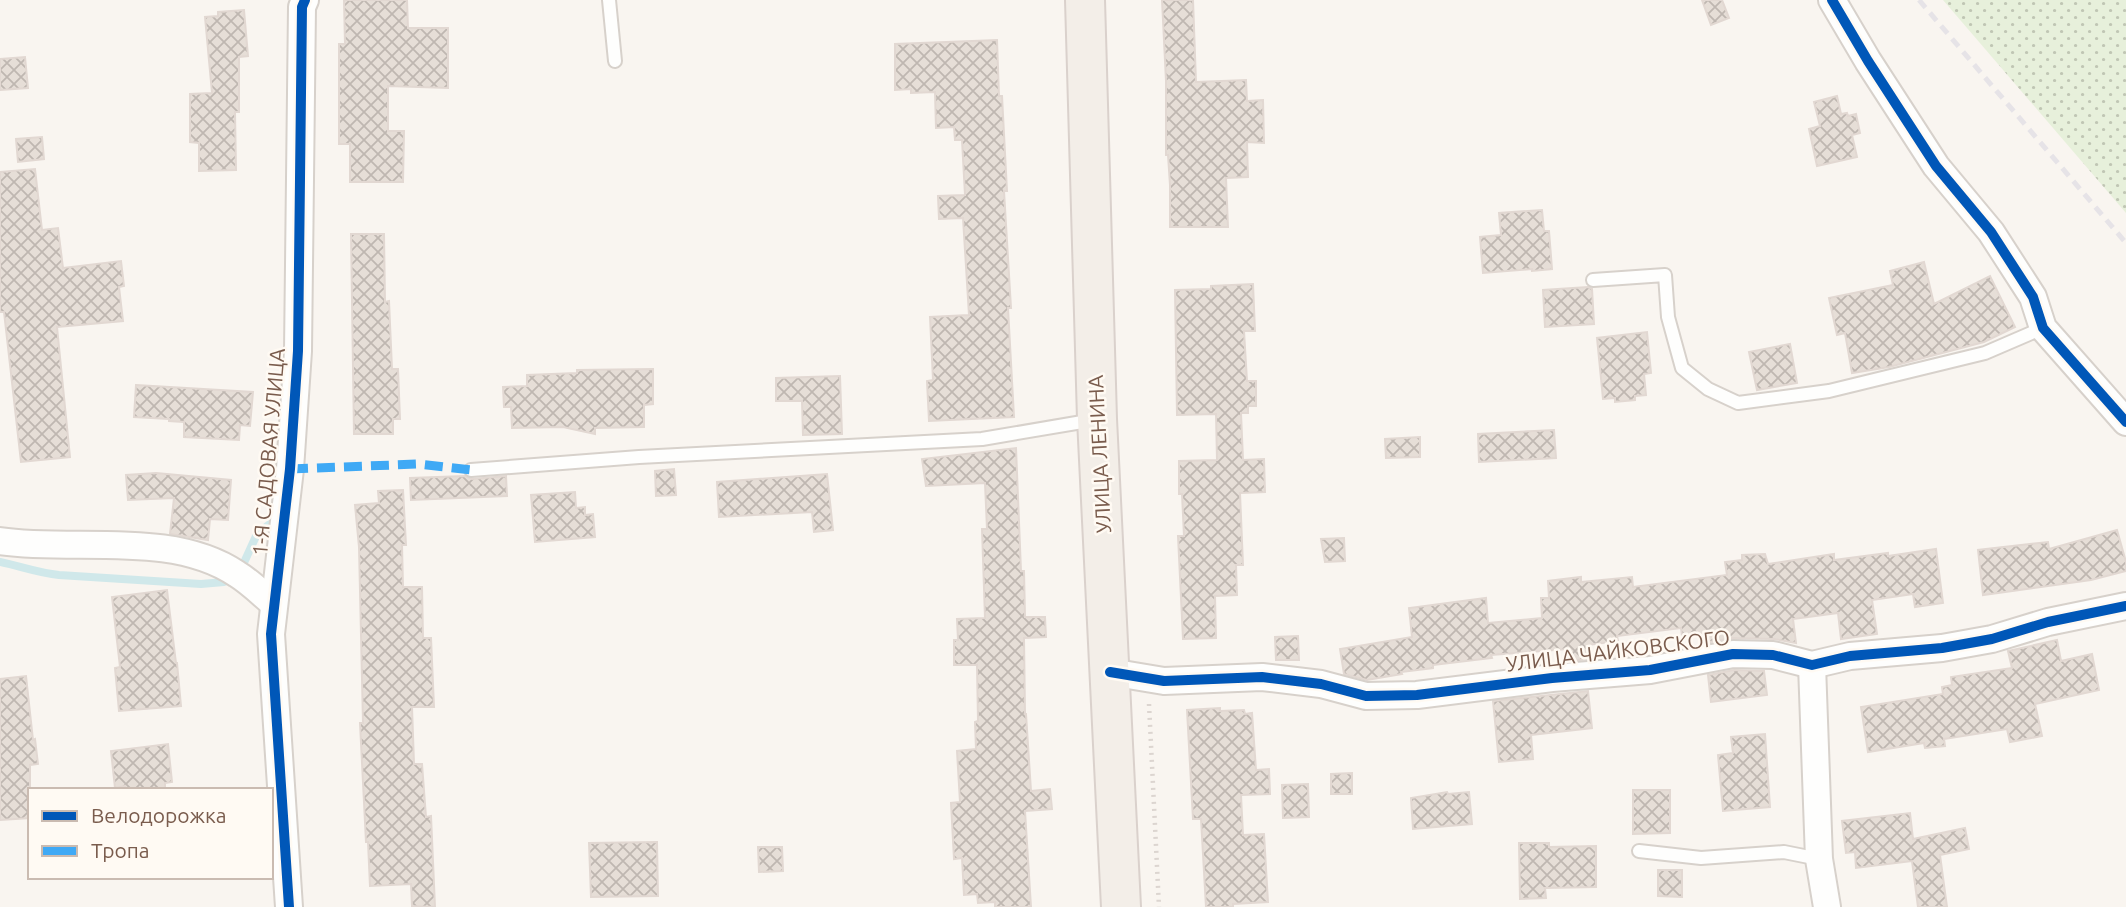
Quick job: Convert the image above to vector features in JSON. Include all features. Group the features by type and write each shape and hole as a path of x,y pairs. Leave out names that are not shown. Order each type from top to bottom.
{"main road":[{"name":"УЛИЦА ЛЕНИНА","path":"1084,0 1097,419 1121,907"}],"street":[{"name":"1-Я САДОВАЯ УЛИЦА","path":"289,907 271,634 290,469 298,351 302,7 305,0"},
{"path":"1832,0 1936,166 1991,232 2012,264 2033,297 2043,328 2126,422"},
{"name":"1-Я САДОВАЯ УЛИЦА","path":"0,541 179,551 203,558 236,573 274,604"},
{"name":"УЛИЦА ЧАЙКОВСКОГО","path":"1110,672 1164,681 1262,677 1321,684 1366,696 1417,695 1552,678 1650,670 1733,654 1773,655 1812,665 1850,656 1942,648 1992,639 2048,622 2126,606"},
{"path":"1812,665 1819,859 1826,907"}],"lane":[{"path":"609,0 615,61"},
{"path":"1593,280 1665,275 1668,317 1682,368 1708,389 1738,402 1829,391 1985,353 2043,328"},
{"path":"471,470 639,457 982,439 1097,419"},
{"path":"1639,851 1701,858 1784,852 1819,859"}],"path":[{"path":"1147,678 1159,907"}],"green space":[{"path":"1943,0 2126,0 2126,213"}],"building":[{"path":"344,0 407,0 408,28 448,28 448,88 388,86 388,131 404,131 403,182 350,182 350,144 339,144 339,44 345,44"},
{"path":"1162,0 1193,0 1196,82 1246,80 1247,101 1263,100 1264,143 1247,142 1248,177 1226,178 1228,227 1170,227"},
{"path":"1702,0 1722,0 1729,18 1711,25"},
{"path":"244,10 248,56 239,57 239,112 235,112 236,170 199,171 199,143 190,142 190,94 212,93 205,17 218,16 218,12"},
{"path":"997,40 1007,191 1004,191 1014,417 929,421 927,381 933,380 930,317 969,315 963,218 939,219 938,196 965,195 962,140 955,140 954,127 936,128 935,92 911,93 911,89 895,90 895,44"},
{"path":"25,57 28,88 0,90 0,59"},
{"path":"1837,96 1841,114 1856,114 1860,133 1852,135 1857,157 1817,166 1809,129 1820,126 1814,102"},
{"path":"42,137 44,159 18,162 16,139"},
{"path":"35,169 42,230 58,228 63,268 121,261 124,286 119,287 123,321 57,327 70,457 21,462 4,312 0,312 0,172"},
{"path":"1542,210 1544,231 1549,231 1552,269 1483,273 1480,237 1501,235 1499,213"},
{"path":"351,234 384,234 385,302 389,301 392,369 398,369 400,419 393,419 393,434 354,434"},
{"path":"1924,262 1934,304 1990,276 2015,327 1984,342 1889,367 1852,373 1845,333 1837,335 1829,298 1893,285 1890,271"},
{"path":"1253,284 1255,331 1244,331 1247,381 1256,381 1256,406 1248,406 1248,413 1241,413 1243,460 1264,459 1265,492 1240,493 1243,565 1236,565 1237,595 1215,596 1216,638 1183,639 1178,536 1184,536 1182,494 1179,494 1179,461 1217,460 1216,414 1177,415 1175,290"},
{"path":"1592,289 1594,324 1545,327 1543,290"},
{"path":"1647,332 1651,373 1644,374 1646,395 1635,396 1635,400 1615,402 1615,398 1603,399 1597,338"},
{"path":"1790,344 1797,383 1757,390 1749,352"},
{"path":"653,369 653,404 644,405 644,427 595,428 595,434 563,427 512,428 511,407 504,407 503,387 527,386 527,375 577,373 577,370"},
{"path":"840,376 842,434 803,435 802,401 776,401 776,378"},
{"path":"136,385 253,392 250,426 240,425 239,440 184,437 184,422 134,417"},
{"path":"1554,430 1556,458 1479,462 1478,434"},
{"path":"1420,437 1420,457 1386,458 1385,439"},
{"path":"1016,448 1025,617 1045,617 1046,637 1024,638 1025,714 1031,791 1050,789 1052,809 1025,811 1031,907 995,907 995,902 978,903 977,894 964,895 962,858 954,859 951,803 960,802 957,751 976,749 977,665 954,665 954,640 958,640 957,619 985,618 982,529 987,529 985,483 926,486 922,459"},
{"path":"674,469 676,495 656,496 655,471"},
{"path":"156,473 231,480 228,520 210,519 208,540 170,534 174,498 128,500 126,475"},
{"path":"827,474 833,530 814,532 812,512 719,517 717,482"},
{"path":"465,476 472,479 506,476 507,496 411,500 410,478"},
{"path":"403,490 406,545 402,545 403,587 422,587 423,638 431,638 434,707 412,707 414,764 422,764 426,817 431,816 435,907 412,906 411,884 370,886 366,842 360,723 363,723 359,547 355,505 379,503 378,491"},
{"path":"575,492 576,508 585,507 585,515 593,514 595,537 535,542 531,495"},
{"path":"2117,530 2126,571 2091,580 1983,595 1978,550 2048,542 2049,549"},
{"path":"1344,538 1345,561 1325,562 1321,539"},
{"path":"1936,549 1943,603 1915,607 1913,594 1872,600 1877,634 1841,639 1838,613 1793,619 1796,643 1774,639 1733,638 1704,643 1703,634 1682,636 1681,628 1617,636 1618,641 1588,645 1589,659 1568,661 1567,649 1491,655 1492,658 1433,665 1433,668 1367,680 1344,674 1340,649 1412,637 1409,608 1486,598 1488,623 1542,618 1541,598 1549,598 1548,581 1581,577 1581,582 1632,577 1633,587 1727,575 1725,562 1742,560 1742,555 1765,554 1768,564 1834,554 1834,560"},
{"path":"167,590 181,706 119,711 115,668 120,667 112,597"},
{"path":"1298,636 1299,660 1276,660 1275,637"},
{"path":"2057,640 2061,661 2092,654 2099,690 2035,704 2042,736 2010,742 2007,729 1944,739 1945,746 1925,748 1924,743 1868,752 1861,707 1943,694 1942,687 1952,685 1951,677 2012,668 2008,651"},
{"path":"1734,670 1764,671 1767,695 1711,702 1708,675"},
{"path":"26,676 38,764 30,765 28,818 0,820 0,679"},
{"path":"1588,691 1592,728 1531,735 1533,759 1499,762 1493,701"},
{"path":"1220,708 1220,711 1244,710 1245,714 1252,713 1256,770 1269,769 1270,794 1241,795 1243,835 1264,834 1268,902 1233,904 1233,907 1206,907 1201,819 1193,819 1187,710"},
{"path":"1765,734 1770,807 1723,811 1718,755 1733,753 1731,737"},
{"path":"168,744 172,782 165,783 165,788 115,788 111,751"},
{"path":"1352,773 1352,794 1331,794 1331,774"},
{"path":"1308,784 1309,817 1283,818 1282,785"},
{"path":"1633,790 1670,790 1670,833 1633,834"},
{"path":"1447,792 1469,792 1472,824 1413,829 1411,798"},
{"path":"1910,813 1913,839 1965,828 1969,849 1940,855 1947,907 1918,907 1912,861 1856,868 1855,852 1846,853 1842,821"},
{"path":"657,842 658,896 591,897 589,843"},
{"path":"1519,843 1549,843 1549,847 1596,846 1596,887 1545,888 1546,898 1520,899"},
{"path":"758,847 782,847 783,871 759,872"},
{"path":"1658,870 1682,870 1682,897 1658,896"}],"waterway":[{"path":"242,567 257,534 272,522"},
{"path":"0,562 59,575 201,584 224,582"}],"railway":[{"path":"1919,0 2126,243"}],"marked path":[{"path":"290,469 419,464 471,470"}],"cycle path":[{"path":"289,907 271,634 290,469 298,351 302,7 305,0"},
{"path":"1832,0 1936,166 1991,232 2033,297 2043,328 2126,422"},
{"path":"1110,672 1164,681 1262,677 1321,684 1366,696 1417,695 1552,678 1650,670 1733,654 1773,655 1812,665 1850,656 1942,648 1992,639 2048,622 2126,606"}]}
